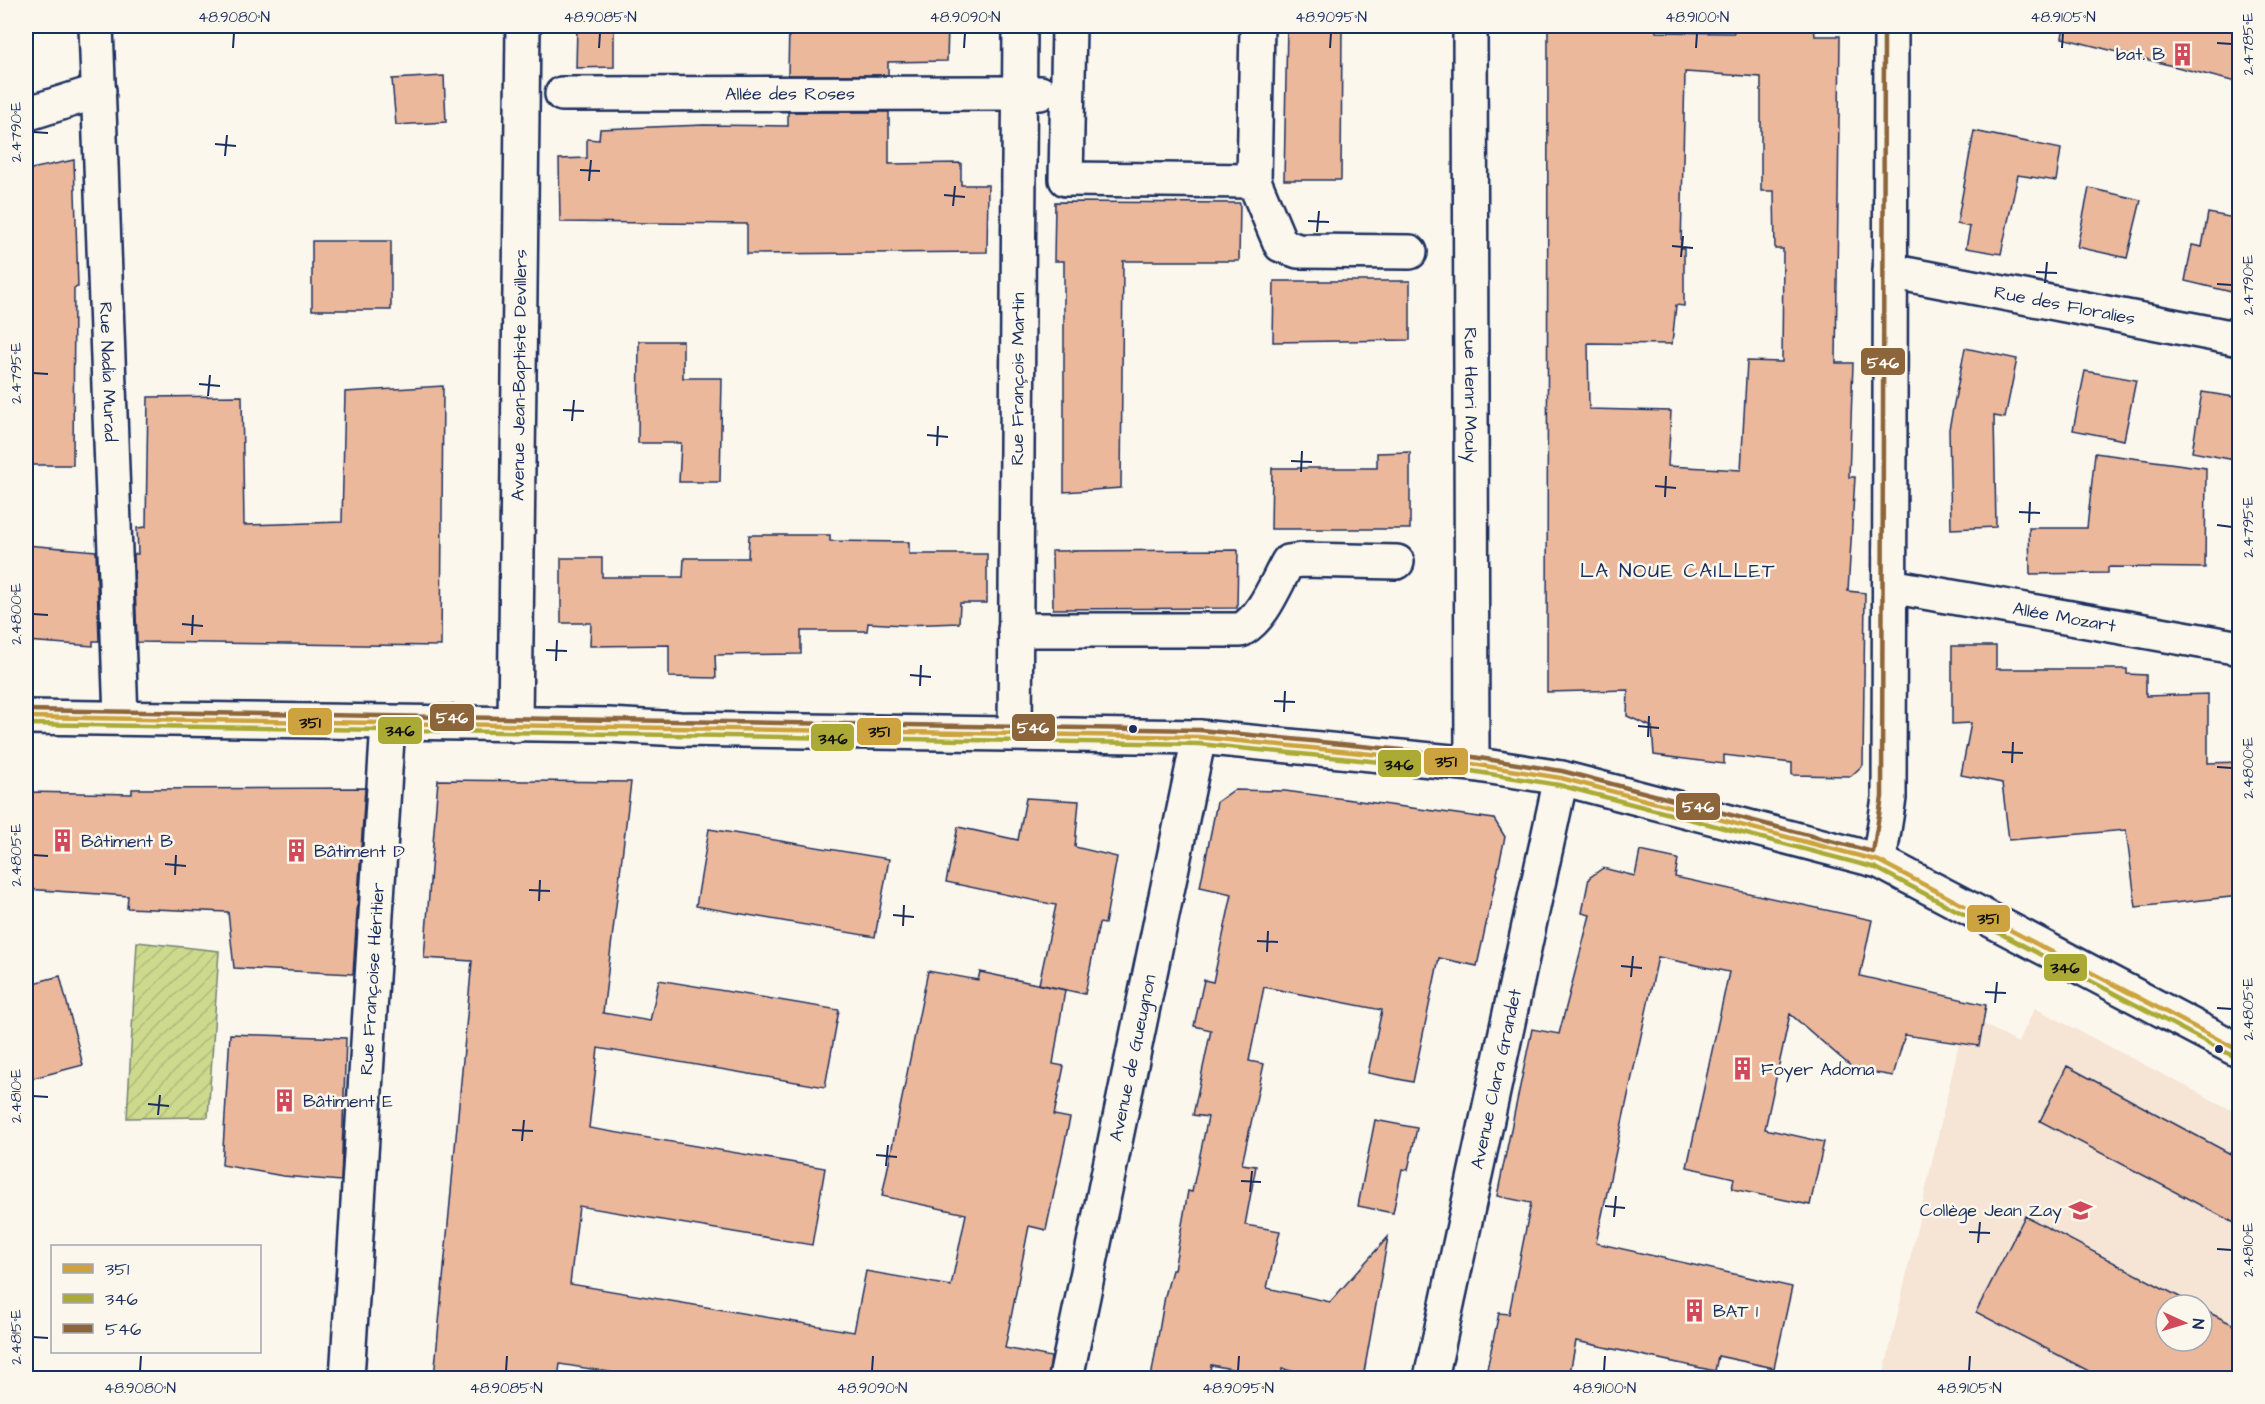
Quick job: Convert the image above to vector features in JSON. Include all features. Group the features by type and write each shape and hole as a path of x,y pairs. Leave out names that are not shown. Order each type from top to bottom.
{"street":[{"name":"Rue Nadia Murad","path":"96,26 122,718"},
{"name":"Avenue Jean-Baptiste Devillers","path":"515,725 523,26"},
{"name":"Rue François Martin","path":"1015,733 1020,26"},
{"path":"1069,26 1066,179 1254,181"},
{"path":"1257,26 1254,181 1281,245 1298,251 1410,252"},
{"name":"Rue Henri Mouly","path":"1470,26 1472,764"},
{"path":"1879,861 1889,798 1891,26"},
{"path":"26,114 99,91"},
{"name":"Allée des Roses","path":"562,94 1067,92"},
{"name":"Rue des Floralies","path":"1890,271 2240,339"},
{"path":"1015,630 1241,630 1252,624 1288,562 1302,560 1397,562"},
{"name":"Allée Mozart","path":"1890,586 2240,648"},
{"path":"26,717 1199,737 1472,764 1561,778 1879,861 2240,1051"},
{"name":"Rue Françoise Héritier","path":"347,1378 388,723"},
{"name":"Avenue de Gueugnon","path":"1066,1378 1199,737"},
{"name":"Avenue Clara Grandet","path":"1431,1378 1561,778"}],"shaded area":[{"name":"Collège Jean Zay","path":"2035,1008 2239,1114 2239,1378 1883,1378 1959,1043 1983,1024 2018,1043"}],"green space":[{"path":"137,942 219,951 208,1117 127,1118"}],"building":[{"path":"577,26 614,26 614,67 576,68"},
{"path":"789,26 948,26 947,61 888,62 888,75 788,75"},
{"path":"1287,26 1342,26 1341,180 1284,180"},
{"path":"1548,26 1656,26 1656,32 1734,33 1734,26 1814,26 1815,36 1840,36 1836,363 1853,363 1849,477 1855,477 1848,591 1865,593 1863,765 1851,776 1792,775 1792,763 1724,755 1724,764 1654,755 1652,727 1627,716 1628,690 1547,692","holes":["1685,72 1761,77 1761,191 1774,191 1775,249 1783,249 1782,362 1747,361 1741,470 1668,466 1671,411 1589,409 1588,343 1672,344 1676,305 1684,306 1684,248 1681,248"]},
{"name":"bat. B","path":"2064,26 2240,26 2240,83 2062,38"},
{"path":"444,76 446,122 396,125 392,79"},
{"path":"788,112 889,112 889,164 961,163 961,185 988,185 987,252 747,254 747,224 560,222 559,159 587,158 587,139 599,140 600,129 704,125 788,126"},
{"path":"1974,131 2061,149 2056,181 2018,175 2001,254 1966,248 1970,227 1957,224"},
{"path":"74,160 78,287 74,288 73,465 26,465 26,170"},
{"path":"2089,188 2141,200 2127,258 2077,247"},
{"path":"1055,202 1240,203 1239,261 1123,261 1121,488 1064,492 1064,261 1054,261"},
{"path":"2208,213 2240,219 2240,294 2185,281 2192,245 2202,247"},
{"path":"312,241 391,241 391,310 312,310"},
{"path":"1274,281 1410,281 1410,340 1273,342"},
{"path":"639,341 683,341 683,378 722,378 720,482 679,482 681,443 638,443"},
{"path":"1965,348 2017,359 2005,418 1994,416 1996,527 1951,529 1949,429"},
{"path":"2085,371 2136,380 2124,440 2073,430"},
{"path":"443,386 441,646 137,642 134,554 138,554 137,528 146,527 148,397 242,396 244,525 342,522 345,392"},
{"path":"2202,392 2240,398 2240,461 2192,452"},
{"path":"1410,452 1410,529 1271,529 1272,468 1377,468 1377,453"},
{"path":"2095,453 2206,468 2205,568 2108,567 2108,573 2030,574 2029,528 2087,528"},
{"path":"749,535 830,535 830,541 909,542 909,554 987,554 987,603 960,603 959,623 904,625 868,623 867,631 801,631 801,654 715,655 716,678 669,677 669,645 590,646 591,623 561,623 561,558 602,558 602,577 683,577 684,558 748,558"},
{"path":"26,545 96,551 99,641 93,641 93,646 26,641"},
{"path":"1238,550 1237,608 1053,609 1052,551"},
{"path":"1952,646 1996,646 1996,669 2127,669 2127,674 2146,675 2146,696 2208,694 2208,763 2240,762 2240,896 2136,907 2126,830 2009,840 2002,783 1961,775 1971,723 1952,724"},
{"path":"438,780 631,782 603,1013 650,1021 659,980 839,1010 825,1087 598,1048 589,1128 825,1168 812,1245 579,1206 570,1284 854,1332 866,1271 951,1286 966,1214 882,1196 928,971 978,980 980,972 1065,990 1053,1064 1064,1066 1054,1115 1070,1118 1046,1230 1029,1226 1005,1348 1051,1357 1048,1378 647,1378 560,1364 558,1378 434,1378 472,961 424,958"},
{"path":"365,788 353,974 234,968 228,912 127,908 128,896 26,889 26,792 132,794 132,789"},
{"path":"1234,790 1285,791 1494,819 1505,837 1477,966 1439,958 1413,1082 1368,1073 1382,1010 1264,987 1249,1061 1264,1064 1242,1164 1256,1166 1245,1225 1280,1231 1267,1288 1330,1302 1388,1237 1363,1378 1325,1378 1282,1369 1281,1378 1277,1378 1211,1365 1209,1378 1151,1378 1165,1296 1172,1270 1174,1270 1188,1191 1192,1192 1208,1117 1193,1115 1211,1030 1194,1026 1204,980 1213,982 1232,894 1200,887 1217,802"},
{"path":"1026,798 1079,801 1075,847 1117,857 1105,924 1099,923 1085,994 1039,984 1056,905 946,882 958,827 1018,840"},
{"path":"709,829 889,859 875,937 696,906"},
{"path":"1640,851 1678,859 1675,877 1872,920 1860,976 1986,1005 1979,1046 1905,1035 1893,1076 1854,1069 1790,1014 1765,1129 1824,1142 1810,1205 1732,1189 1734,1178 1687,1167 1729,972 1658,957 1596,1243 1792,1287 1774,1368 1718,1356 1715,1371 1576,1341 1569,1378 1485,1378 1499,1313 1509,1314 1531,1203 1497,1196 1532,1029 1559,1034 1590,915 1582,913 1589,878 1603,868 1635,876"},
{"path":"60,976 83,1065 26,1080 26,985"},
{"name":"Bâtiment E","path":"230,1034 346,1038 341,1181 283,1176 222,1165"},
{"path":"2067,1066 2240,1159 2240,1226 2040,1121"},
{"path":"1375,1120 1417,1128 1408,1170 1402,1169 1393,1213 1358,1206"},
{"path":"2025,1216 2172,1293 2154,1293 2154,1353 2214,1353 2214,1315 2240,1328 2240,1378 2102,1378 1976,1312"}],"transit line":[{"name":"546","path":"26,710 1200,730 1473,757 1562,771 1873,852 1882,797 1884,26"},
{"name":"351","path":"26,717 1199,737 1472,764 1561,778 1879,861 2240,1051"},
{"name":"346","path":"26,724 1199,744 1471,771 1559,785 1876,868 2237,1058"}],"place":[{"name":"bat. B","path":"2183,54"},
{"name":"Bâtiment B","path":"63,841"},
{"name":"Bâtiment D","path":"296,851"},
{"name":"Foyer Adoma","path":"1743,1069"},
{"name":"Bâtiment E","path":"285,1101"},
{"name":"Collège Jean Zay","path":"2080,1210"},
{"name":"BAT 1","path":"1695,1311"}],"district":[{"name":"LA NOUE CAILLET","path":"1678,571"}]}
